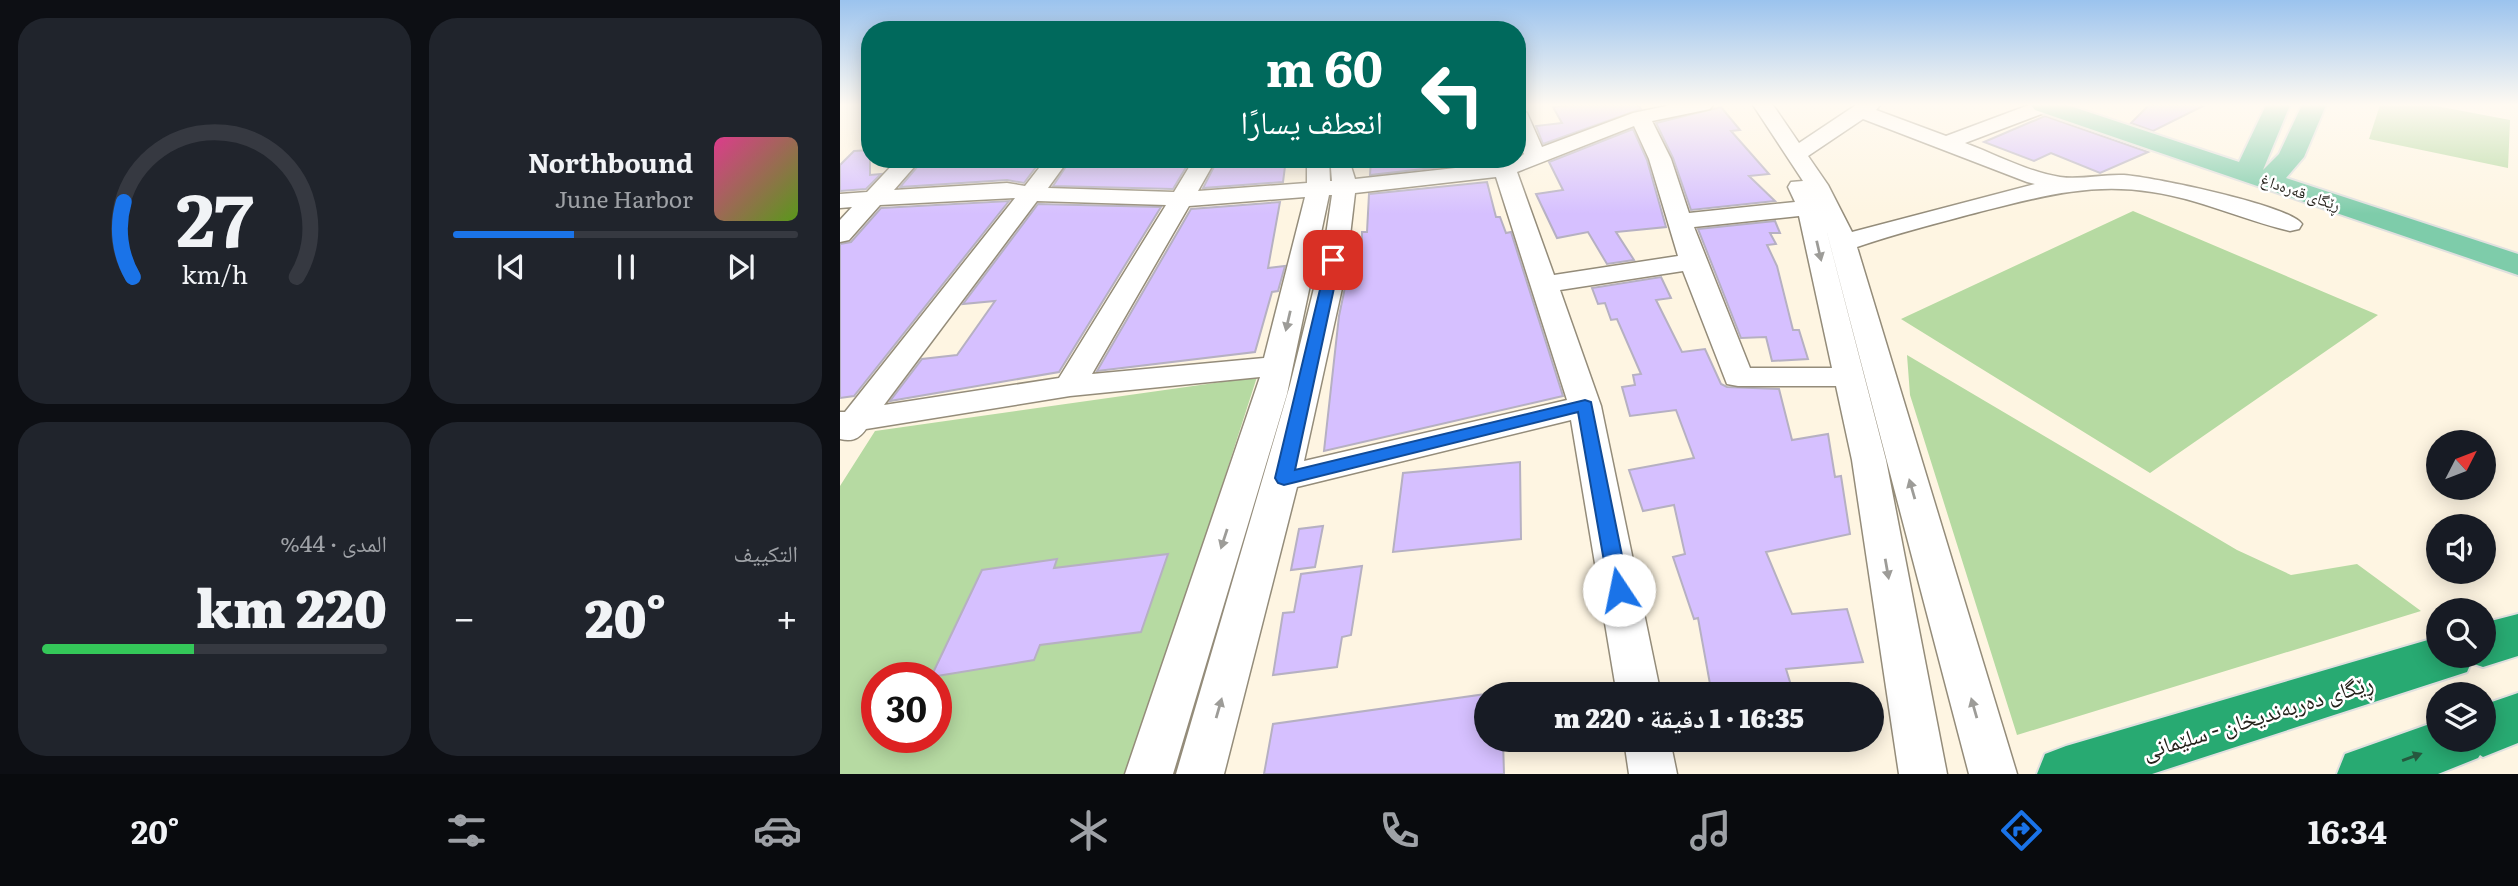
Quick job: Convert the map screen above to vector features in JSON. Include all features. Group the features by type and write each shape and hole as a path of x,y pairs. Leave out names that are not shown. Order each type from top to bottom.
{"highway":[{"path":"2496,641 2518,635"},
{"name":"ڕێگای دەربەندیخان - سلێمانی","path":"2066,774 2426,663"},
{"path":"2496,726 2518,718"},
{"path":"2366,774 2426,752"}],"main road":[{"name":"ڕێگای قەرەداغ","path":"2164,141 2518,246"},
{"name":"ڕێگای قەرەداغ","path":"2180,141 2518,265"},
{"path":"2262,170 2268,141"},
{"path":"2262,170 2291,157 2299,141"}],"street":[{"path":"1529,141 1536,157"},
{"path":"1526,161 1577,141"},
{"path":"1651,141 1660,159 1693,262 1738,377 1849,377"},
{"path":"1767,141 1809,208 1869,460 1923,774"},
{"path":"1787,141 1817,185 1838,226 1993,774"},
{"path":"1796,154 1815,141"},
{"path":"1942,141 2035,177 2063,184"},
{"path":"1946,143 1951,141"},
{"path":"840,235 903,168"},
{"path":"845,429 1051,168"},
{"path":"1070,386 1200,168"},
{"path":"840,201 1007,190 1030,194 1183,199 1330,173 1505,169 1585,405 1637,682"},
{"path":"1149,774 1278,366 1330,173"},
{"path":"1200,774 1284,478 1329,285 1330,173"},
{"path":"1843,243 1887,228 2063,184 2086,181 2142,184 2195,192 2290,224"},
{"path":"1680,221 1809,208"},
{"path":"1546,284 1693,262"},
{"path":"845,429 1070,386 1278,366"},
{"path":"1284,478 1585,405"},
{"path":"1649,752 1653,774"}],"green space":[{"path":"2379,141 2509,141 2508,168"},
{"path":"2133,211 2378,315 2150,473 1901,319"},
{"path":"1907,355 2237,550 2291,575 2357,564 2421,611 2017,735 1910,395"},
{"path":"1257,377 1129,774 840,774 840,486 875,431"}],"building":[{"path":"1602,141 1638,141 1647,160 1666,227 1616,232 1634,260 1607,264 1588,232 1557,238 1536,194 1563,190 1549,162"},
{"path":"1665,141 1740,141 1769,174 1749,176 1775,201 1691,210"},
{"path":"2117,141 2148,152 2100,173 2051,153 2034,161 1984,142"},
{"path":"854,151 861,151 861,168 870,168 870,175 881,174 866,189 840,191 840,165"},
{"path":"916,168 1035,168 1024,183 1007,180 900,187"},
{"path":"1065,168 1186,168 1173,189 1053,186"},
{"path":"1213,168 1285,168 1283,182 1203,188"},
{"path":"1370,168 1432,168 1370,175"},
{"path":"1487,182 1496,217 1500,217 1506,233 1511,232 1563,396 1324,451 1339,316 1354,250 1362,247 1362,232 1367,232 1369,194"},
{"path":"1009,201 854,396 840,398 840,244 851,242 881,208"},
{"path":"1280,202 1268,268 1285,266 1278,291 1272,292 1255,352 1097,371 1191,209"},
{"path":"1038,204 1161,207 1059,372 890,401 922,359 957,355 995,301 963,304"},
{"path":"1775,221 1780,233 1770,233 1776,244 1767,245 1777,266 1793,330 1799,330 1808,359 1772,361 1766,337 1741,338 1698,229"},
{"path":"1661,277 1671,298 1656,300 1682,352 1705,349 1721,384 1727,387 1779,389 1792,440 1828,434 1835,477 1841,476 1850,534 1766,552 1792,614 1847,609 1863,662 1786,669 1790,682 1710,682 1698,618 1694,619 1673,557 1685,554 1674,505 1643,511 1629,470 1694,458 1676,410 1630,416 1622,387 1635,385 1633,375 1641,374 1617,319 1611,320 1605,303 1598,304 1592,288"},
{"path":"1520,462 1521,539 1393,552 1403,473"},
{"path":"1323,526 1315,567 1291,570 1299,529"},
{"path":"1168,554 1141,632 1040,645 1034,660 952,674 952,662 938,662 982,570 1057,559 1054,568"},
{"path":"1362,566 1351,635 1342,637 1337,667 1273,675 1283,613 1294,612 1301,574"},
{"path":"1474,696 1474,752 1503,752 1504,774 1264,774 1273,724"}],"route":[{"path":"1333,260 1284,478 1585,405 1619,590"}]}
